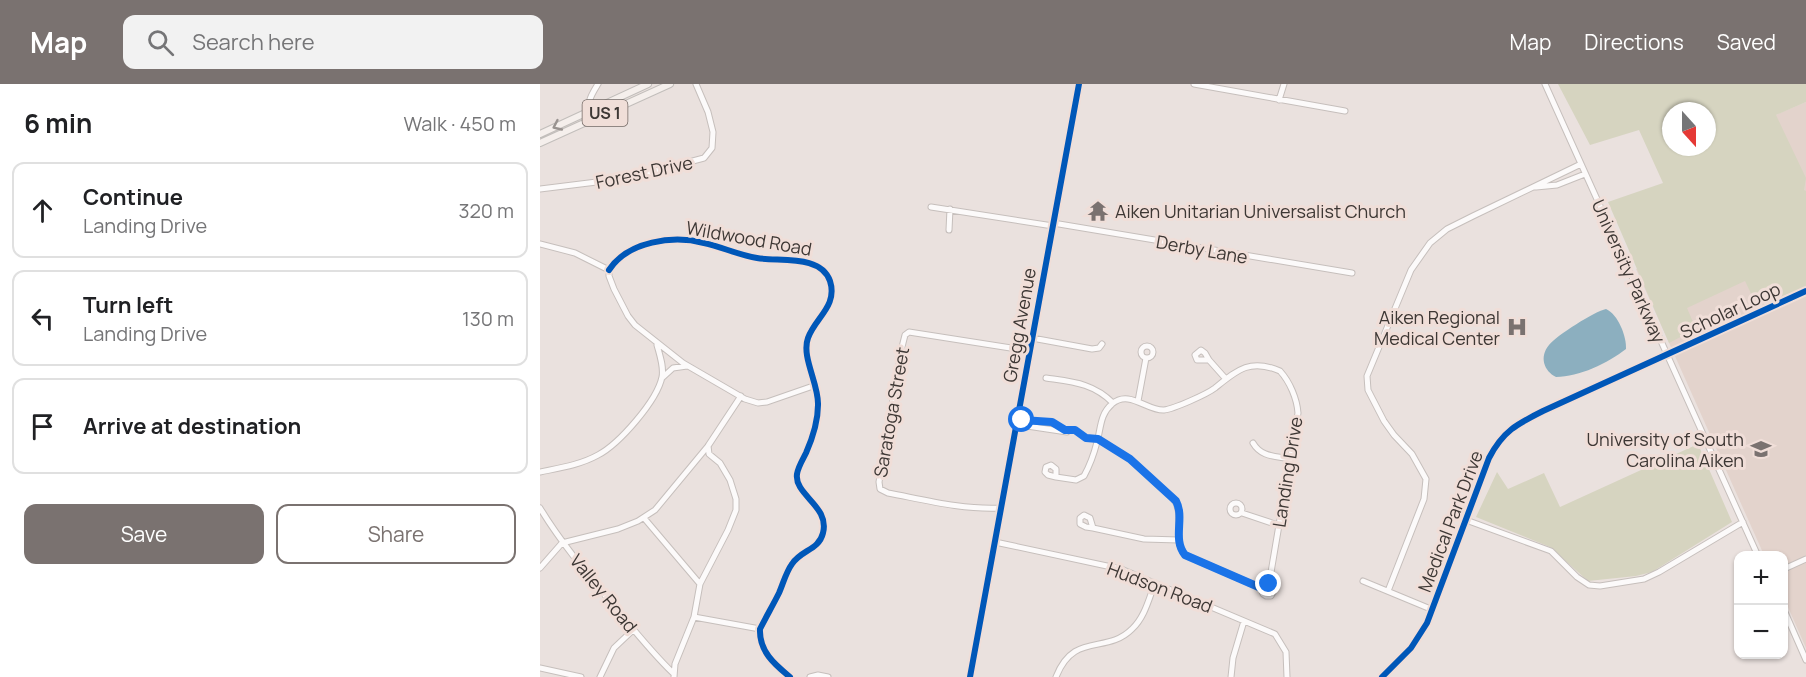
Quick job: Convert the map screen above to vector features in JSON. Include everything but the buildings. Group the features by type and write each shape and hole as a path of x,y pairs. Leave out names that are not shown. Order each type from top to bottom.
{"main road":[{"name":"US 1","path":"540,134 648,84"},
{"name":"US 1","path":"540,142 670,84"}],"street":[{"path":"594,118 588,103 598,84"},
{"name":"Forest Drive","path":"540,189 629,178 704,158 712,148 713,132 708,112 696,84"},
{"name":"Gregg Avenue","path":"970,677 1078,84"},
{"path":"1194,84 1345,111"},
{"path":"1279,100 1284,84"},
{"name":"University Parkway","path":"1545,84 1756,551"},
{"path":"1388,591 1424,499 1426,483 1419,463 1394,435 1377,409 1368,390 1367,373 1411,270 1424,249 1447,229 1581,164"},
{"path":"1534,187 1557,185 1585,174"},
{"name":"Derby Lane","path":"931,207 1352,273"},
{"path":"949,230 950,209"},
{"name":"Wildwood Road","path":"609,270 634,249 654,242 675,240 706,243 754,258 810,264 820,267 829,279 832,296 807,343 807,356 819,404 816,427 796,475 799,484 819,508 825,526 820,543 792,563 760,629"},
{"path":"540,244 575,253 609,270 614,289 628,316 639,330 689,367 749,401 763,403 816,385"},
{"name":"Scholar Loop","path":"1666,355 1806,291"},
{"name":"Saratoga Street","path":"1001,508 982,509 882,491 879,482 901,351 906,333 914,332 1030,351"},
{"path":"1032,338 1092,349 1099,348 1102,344"},
{"path":"656,344 662,378"},
{"name":"Medical Park Drive","path":"1382,677 1411,648 1422,632 1433,610 1489,458 1508,430 1528,418 1666,355"},
{"path":"1138,401 1146,358"},
{"path":"1209,360 1225,378"},
{"path":"540,472 582,462 607,450 625,434 635,421 662,378 673,368 689,367"},
{"name":"Landing Drive","path":"1113,403 1126,399 1138,401 1152,408 1167,409 1205,394 1242,367 1274,368 1284,375 1298,409 1269,584"},
{"path":"1046,378 1085,384 1099,391 1113,403 1101,420 1098,439 1084,476 1076,480 1056,477"},
{"path":"540,568 562,543 607,532 644,518 655,510 708,447 741,396"},
{"path":"1017,418 1027,421 1047,421 1065,430 1075,430 1086,438 1098,439 1130,459 1176,501 1179,508 1181,550 1188,557 1261,588 1264,596 1271,596 1274,590 1269,584 1261,588"},
{"path":"1016,428 1027,426 1065,433 1075,430"},
{"path":"1253,443 1262,454 1290,459"},
{"path":"674,675 694,617 700,584 728,530 736,505 730,480 720,463 709,454 708,447"},
{"name":"Valley Road","path":"540,508 562,543 633,630 674,675"},
{"path":"1242,513 1278,525"},
{"path":"644,518 700,584"},
{"path":"1466,520 1551,551 1577,577 1589,585 1600,586 1652,576 1743,522"},
{"path":"1093,528 1144,538 1179,540"},
{"name":"Hudson Road","path":"995,542 1122,569 1275,634 1287,657 1287,677"},
{"path":"1788,567 1806,559"},
{"path":"1363,581 1433,610"},
{"path":"1056,677 1062,664 1077,649 1109,641 1131,630 1144,611 1155,583"},
{"path":"694,617 760,629 759,638 766,653 790,677"},
{"path":"1788,619 1806,660"},
{"path":"1231,677 1233,658 1244,621"},
{"path":"600,677 614,648 633,630"},
{"path":"540,668 581,677"},
{"path":"810,677 828,677"}],"shaded area":[{"path":"1558,84 1806,84 1806,102 1776,115 1806,178 1804,190 1806,191 1806,287 1757,306 1745,281 1687,308 1696,329 1669,343 1608,202 1663,183 1639,130 1590,145"},
{"name":"University of South Carolina Aiken","path":"1806,102 1806,648 1788,607 1788,551 1762,551 1636,269 1751,231 1716,141"},
{"path":"1698,444 1732,522 1652,572 1588,581 1550,547 1476,517 1497,472 1508,489 1544,473 1560,507"}],"water":[{"path":"1606,309 1621,326 1626,349 1602,364 1574,375 1556,377 1548,371 1544,363 1544,354 1549,345 1576,324"}],"cycle path":[{"path":"970,677 1079,84"},
{"path":"609,270 617,260 639,247 665,240 679,240 704,243 757,258 809,263 825,272 830,281 831,298 811,331 806,345 808,362 818,397 818,411 813,435 797,474 801,488 821,515 824,524 823,533 818,543 796,559 790,567 760,629 760,637 765,650 773,662 790,677"},
{"path":"1382,677 1411,648 1427,623 1489,458 1505,435 1518,424 1543,411 1806,291"}],"place":[{"name":"Aiken Unitarian Universalist Church","path":"1098,211"},
{"name":"Aiken Regional Medical Center","path":"1517,327"},
{"name":"University of South Carolina Aiken","path":"1761,449"}],"route":[{"path":"1022,420 1047,421 1065,430 1075,430 1086,438 1098,439 1123,454 1176,501 1179,508 1179,540 1181,550 1185,555 1261,588 1269,584"}]}
